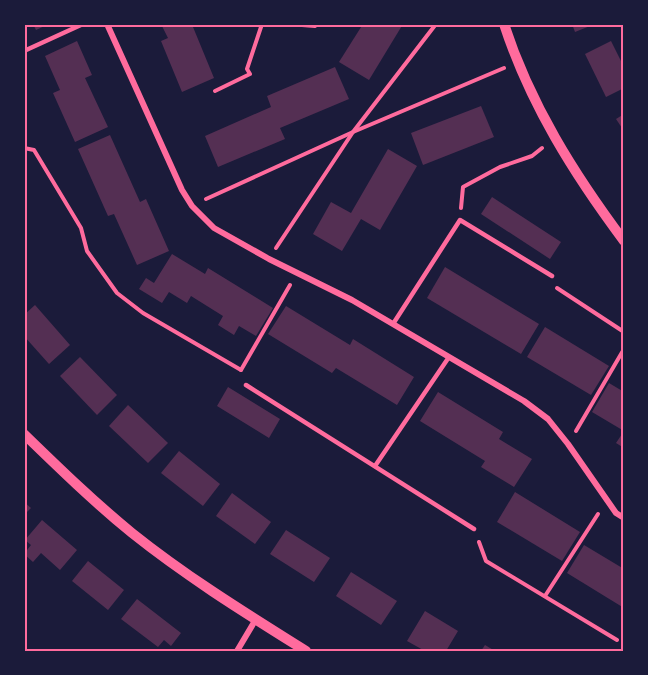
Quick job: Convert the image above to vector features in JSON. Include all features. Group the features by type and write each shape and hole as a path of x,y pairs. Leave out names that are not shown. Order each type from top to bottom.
{"street":[{"path":"106,24 182,190 192,206 214,228 269,259 352,300 524,401 548,419 616,513 624,518"},
{"path":"504,24 532,95 555,138 624,241"},
{"path":"24,434 72,482 132,533 193,579 306,651"},
{"path":"237,651 256,619"}],"lane":[{"path":"24,51 83,24"},
{"path":"393,324 460,220 552,276"},
{"path":"375,466 449,357"},
{"path":"246,385 474,529"}],"path":[{"path":"215,91 250,74 247,69 262,24"},
{"path":"289,24 315,26 316,24"},
{"path":"269,259 352,132 436,24"},
{"path":"192,206 352,132 519,61"},
{"path":"463,187 500,167 532,156 555,138"},
{"path":"24,148 34,150 81,228 87,251 117,293 143,313 242,370"},
{"path":"246,385 242,370 297,273"},
{"path":"552,276 558,289 624,332"},
{"path":"568,444 624,349"},
{"path":"545,596 607,501"},
{"path":"474,529 486,561 617,640"}],"building":[{"path":"33,24 49,24 36,30"},
{"path":"161,24 201,24 193,27 214,78 182,92 161,41 168,38"},
{"path":"363,24 403,24 369,80 339,62"},
{"path":"572,24 595,24 575,32"},
{"path":"77,41 92,75 85,78 108,127 75,142 53,93 60,90 45,56"},
{"path":"611,41 624,67 624,88 606,97 585,54"},
{"path":"335,67 349,99 280,128 285,139 218,167 205,136 271,107 267,96"},
{"path":"481,106 494,137 423,165 411,133"},
{"path":"624,114 624,131 616,119"},
{"path":"110,135 140,202 146,199 169,251 137,265 114,214 108,216 78,149"},
{"path":"388,149 417,166 380,230 361,219 342,251 313,234 331,202 351,213"},
{"path":"492,197 561,242 550,259 481,214"},
{"path":"172,254 205,274 208,268 273,308 256,336 239,326 234,335 218,325 223,316 191,296 187,303 169,292 162,303 139,289 146,278 154,283"},
{"path":"445,267 539,324 521,354 427,298"},
{"path":"35,305 70,345 49,364 24,336 24,315"},
{"path":"286,306 350,345 353,339 414,377 397,405 336,368 332,373 268,334"},
{"path":"545,327 609,366 591,395 527,357"},
{"path":"80,357 117,395 97,415 60,376"},
{"path":"609,383 624,392 624,431 592,412"},
{"path":"228,387 280,419 269,438 217,406"},
{"path":"438,392 503,432 499,439 532,459 514,487 481,467 485,461 420,421"},
{"path":"128,405 168,443 148,463 109,426"},
{"path":"624,431 624,448 616,443"},
{"path":"179,451 220,484 203,506 161,473"},
{"path":"515,492 580,532 562,561 497,522"},
{"path":"232,493 271,522 255,544 216,516"},
{"path":"24,502 31,508 24,515"},
{"path":"42,520 77,550 60,570 41,553 33,562 24,554 31,545 25,540"},
{"path":"286,530 330,558 314,582 270,554"},
{"path":"584,545 624,569 624,608 567,573"},
{"path":"88,561 124,590 108,610 72,581"},
{"path":"351,572 397,601 381,625 336,596"},
{"path":"137,599 181,633 171,646 164,640 158,647 121,619"},
{"path":"425,611 458,631 446,651 425,651 407,641"},
{"path":"485,645 495,651 481,651"}]}
